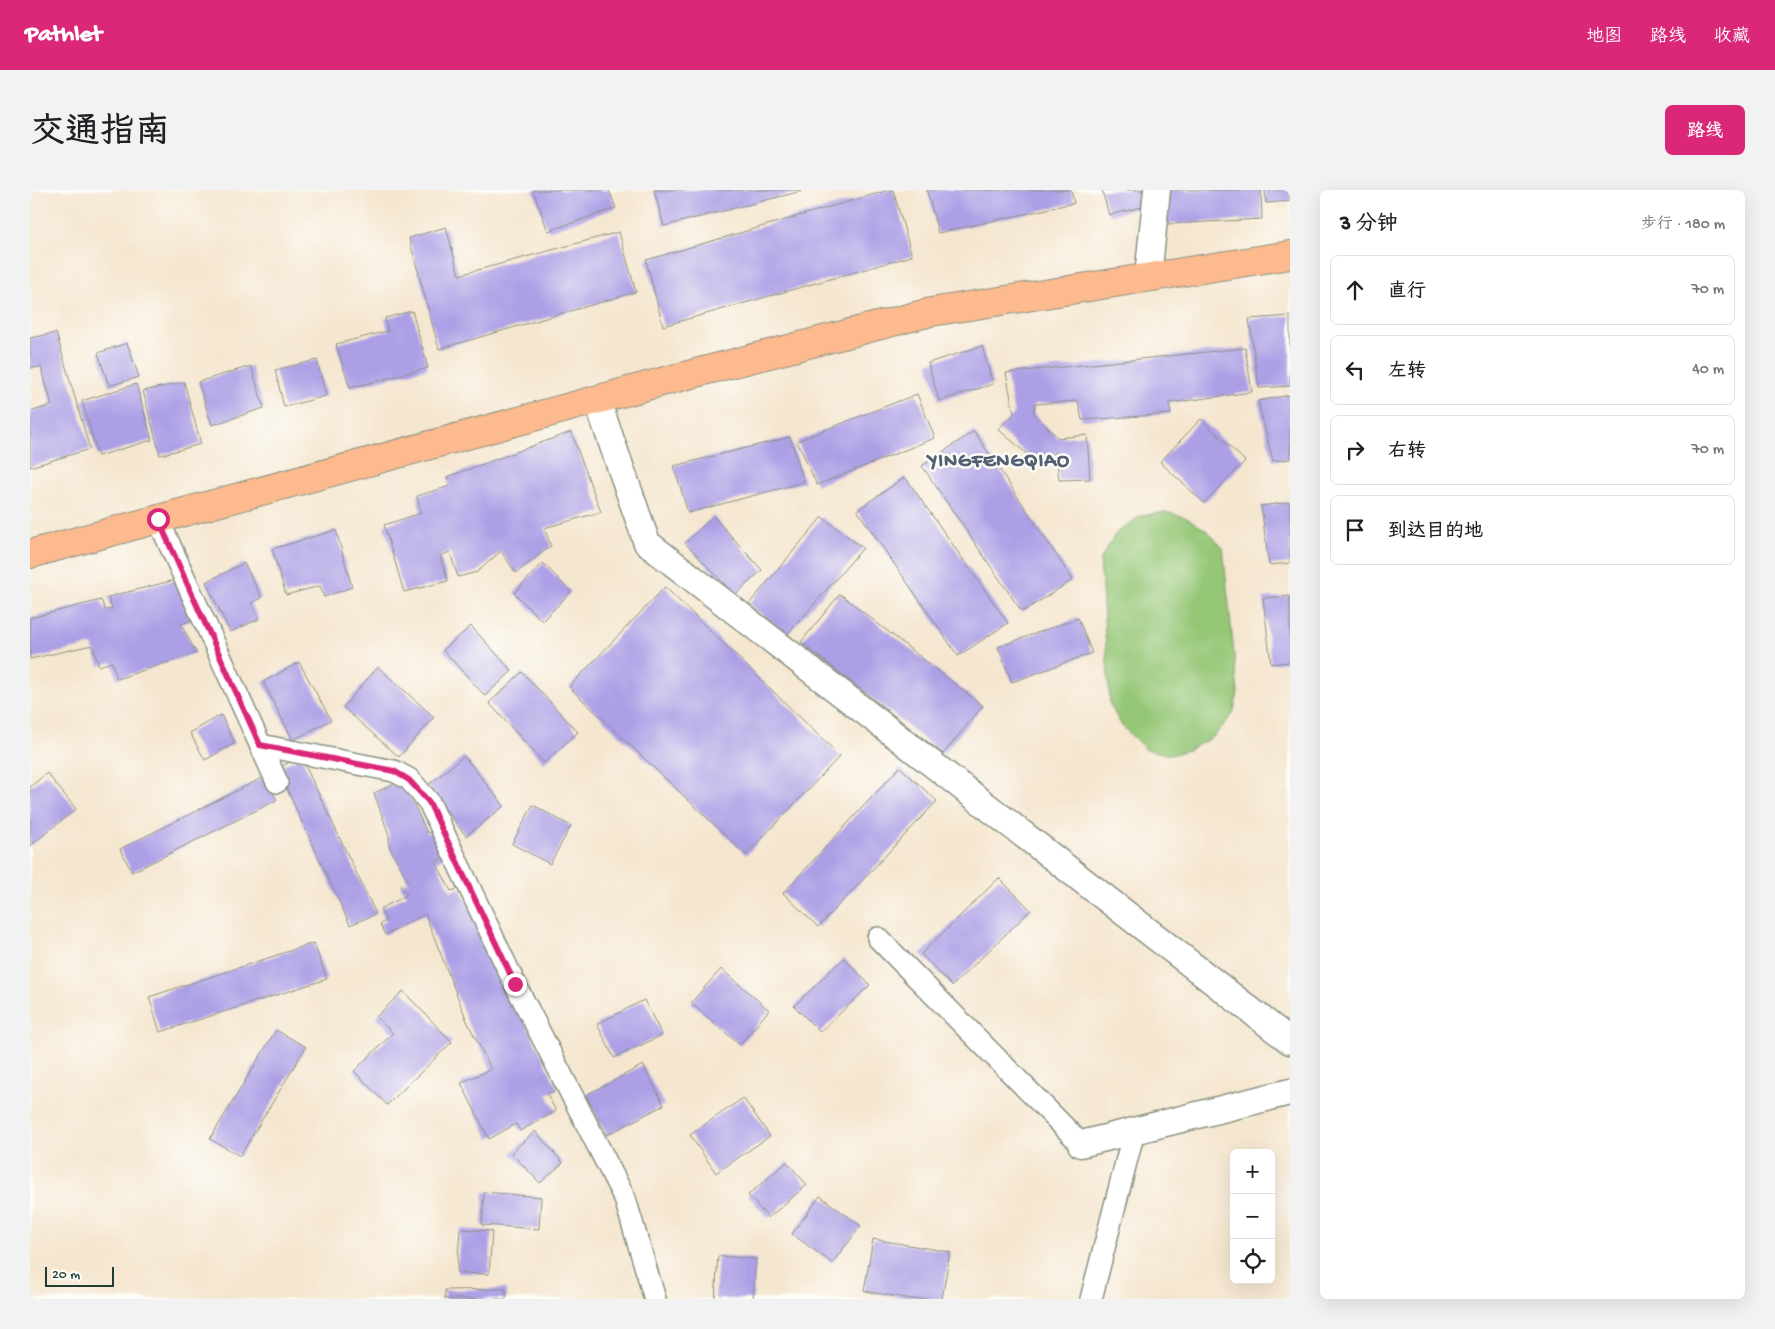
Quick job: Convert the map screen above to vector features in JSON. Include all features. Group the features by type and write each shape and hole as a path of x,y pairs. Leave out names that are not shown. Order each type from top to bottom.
{"highway":[{"path":"30,554 596,400 931,312 1148,276 1290,255"}],"street":[{"path":"1148,276 1157,190"},
{"path":"596,400 647,543 1290,1041"},
{"path":"158,519 276,782"},
{"path":"260,745 394,771 409,780 429,802 515,984 625,1199 656,1299"},
{"path":"878,938 1082,1144 1290,1092"},
{"path":"1091,1299 1134,1131"}],"green space":[{"path":"1165,512 1185,517 1206,530 1223,548 1238,693 1233,714 1213,737 1188,750 1171,755 1145,749 1122,726 1110,705 1100,560 1116,533 1140,516"}],"building":[{"path":"533,190 609,190 616,208 548,231"},
{"path":"654,190 802,190 802,191 664,226"},
{"path":"893,190 912,256 663,326 646,260"},
{"path":"927,190 1071,190 1074,203 938,233"},
{"path":"1102,190 1142,190 1146,206 1109,215"},
{"path":"1167,190 1261,190 1262,219 1168,224"},
{"path":"1265,190 1290,190 1290,201 1266,203"},
{"path":"446,227 459,275 619,232 636,292 439,349 409,238"},
{"path":"412,311 428,368 350,388 336,344 388,331 385,318"},
{"path":"1290,316 1290,386 1259,388 1249,319"},
{"path":"56,333 90,449 30,467 30,412 52,405 41,367 30,368 30,338"},
{"path":"127,343 139,377 109,386 98,353"},
{"path":"982,346 993,384 939,401 928,363"},
{"path":"1245,348 1252,392 1169,403 1171,414 1082,420 1078,401 1034,404 1034,414 1058,438 1087,435 1090,479 1059,480 1056,452 1041,466 998,429 1014,414 1006,373"},
{"path":"317,360 326,396 284,407 275,370"},
{"path":"251,366 264,408 212,425 198,382"},
{"path":"184,382 201,444 160,455 143,391"},
{"path":"136,384 152,440 98,456 82,401"},
{"path":"917,394 935,438 817,485 797,441"},
{"path":"1290,395 1290,459 1273,461 1258,401"},
{"path":"1201,419 1245,461 1204,503 1160,462"},
{"path":"974,431 1073,580 1022,612 922,466"},
{"path":"571,432 601,512 544,528 551,546 516,573 501,551 477,572 458,577 450,552 440,556 448,581 404,592 384,525 421,513 417,496 450,486 447,477"},
{"path":"790,437 804,482 688,513 674,466"},
{"path":"905,477 1008,623 958,656 857,510"},
{"path":"1290,502 1290,563 1269,565 1261,506"},
{"path":"713,516 762,570 735,595 685,543"},
{"path":"822,517 863,548 788,634 749,604"},
{"path":"336,530 352,587 324,597 320,586 286,595 272,549"},
{"path":"244,563 262,598 251,603 259,619 230,632 206,582"},
{"path":"543,563 571,592 542,621 514,593"},
{"path":"175,580 195,619 181,624 196,653 117,679 112,662 99,666 92,645 30,659 30,618 101,600 105,610 112,609 108,597"},
{"path":"665,587 840,756 746,855 569,687"},
{"path":"840,594 983,706 943,754 801,642"},
{"path":"1290,596 1290,662 1271,664 1263,598"},
{"path":"1078,618 1092,653 1012,682 998,647"},
{"path":"471,626 512,671 485,696 443,650"},
{"path":"299,662 331,720 293,740 263,682"},
{"path":"378,667 434,717 399,757 343,707"},
{"path":"522,672 578,732 544,763 489,703"},
{"path":"221,715 235,743 205,760 190,733"},
{"path":"464,756 504,806 466,836 427,786"},
{"path":"301,757 376,914 350,925 277,768"},
{"path":"900,767 937,801 818,927 783,893"},
{"path":"47,773 76,809 30,846 30,787"},
{"path":"264,777 277,800 132,872 120,849"},
{"path":"403,780 427,833 433,831 449,854 436,862 451,891 460,888 558,1089 547,1094 556,1111 520,1131 516,1124 489,1139 461,1083 491,1069 467,1021 425,914 385,935 380,924 386,921 380,909 407,895 400,886 408,881 389,846 389,835 374,793"},
{"path":"533,805 571,826 550,864 512,844"},
{"path":"999,878 1031,910 952,986 921,954"},
{"path":"314,943 327,979 160,1032 149,997"},
{"path":"844,958 870,985 820,1032 794,1006"},
{"path":"721,969 769,1010 740,1045 691,1003"},
{"path":"403,991 452,1042 387,1105 354,1071 393,1033 376,1017"},
{"path":"644,1000 662,1035 614,1058 597,1024"},
{"path":"276,1030 306,1047 240,1156 210,1139"},
{"path":"643,1065 664,1105 607,1135 586,1095"},
{"path":"743,1098 770,1136 716,1173 690,1135"},
{"path":"535,1131 563,1163 540,1183 511,1153"},
{"path":"787,1162 807,1185 768,1218 748,1195"},
{"path":"484,1192 541,1197 539,1229 482,1225"},
{"path":"820,1196 861,1226 832,1263 792,1234"},
{"path":"460,1229 492,1231 489,1274 457,1273"},
{"path":"873,1239 950,1252 942,1299 912,1299 864,1291"},
{"path":"718,1256 756,1259 753,1299 715,1299"},
{"path":"506,1289 506,1299 445,1299 445,1290"}],"district":[{"name":"YINGFENGQIAO","path":"999,462"}],"route":[{"path":"158,519 260,745 394,771 409,780 429,802 515,984"}]}
